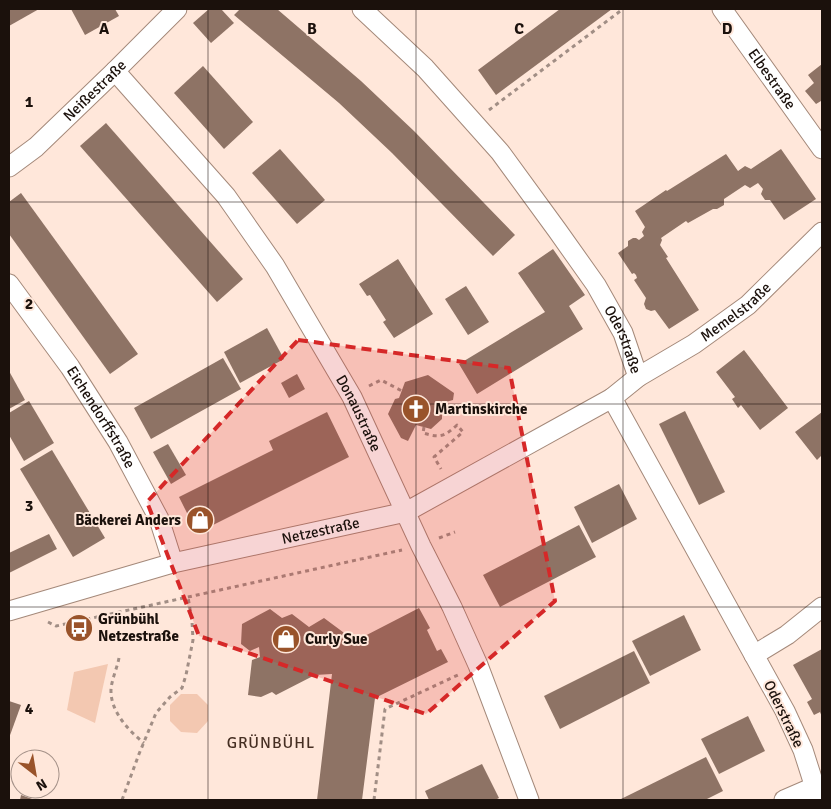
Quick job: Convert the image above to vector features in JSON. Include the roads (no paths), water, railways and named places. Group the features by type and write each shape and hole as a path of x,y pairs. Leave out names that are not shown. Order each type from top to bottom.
{"street":[{"name":"Neißestraße","path":"9,168 36,147 177,9"},
{"name":"Oderstraße","path":"362,9 425,68 500,152 596,286 623,333 638,377 612,398 785,711 802,750 816,794 784,800"},
{"name":"Elbestraße","path":"722,9 822,149"},
{"name":"Donaustraße","path":"115,71 226,196 275,266 352,396 478,665 528,800"},
{"name":"Memelstraße","path":"638,377 694,344 748,306 822,232"},
{"name":"Eichendorffstraße","path":"9,284 70,367 118,442 159,519 173,563"},
{"name":"Netzestraße","path":"15,609 173,563 406,512 612,398"},
{"path":"754,655 787,635 822,607"}],"place":[{"name":"Martinskirche","path":"416,409"},
{"name":"Bäckerei Anders","path":"200,520"},
{"name":"Grünbühl Netzestraße","path":"79,628"},
{"name":"Curly Sue","path":"286,639"}],"district":[{"name":"GRÜNBÜHL","path":"271,742"}]}
